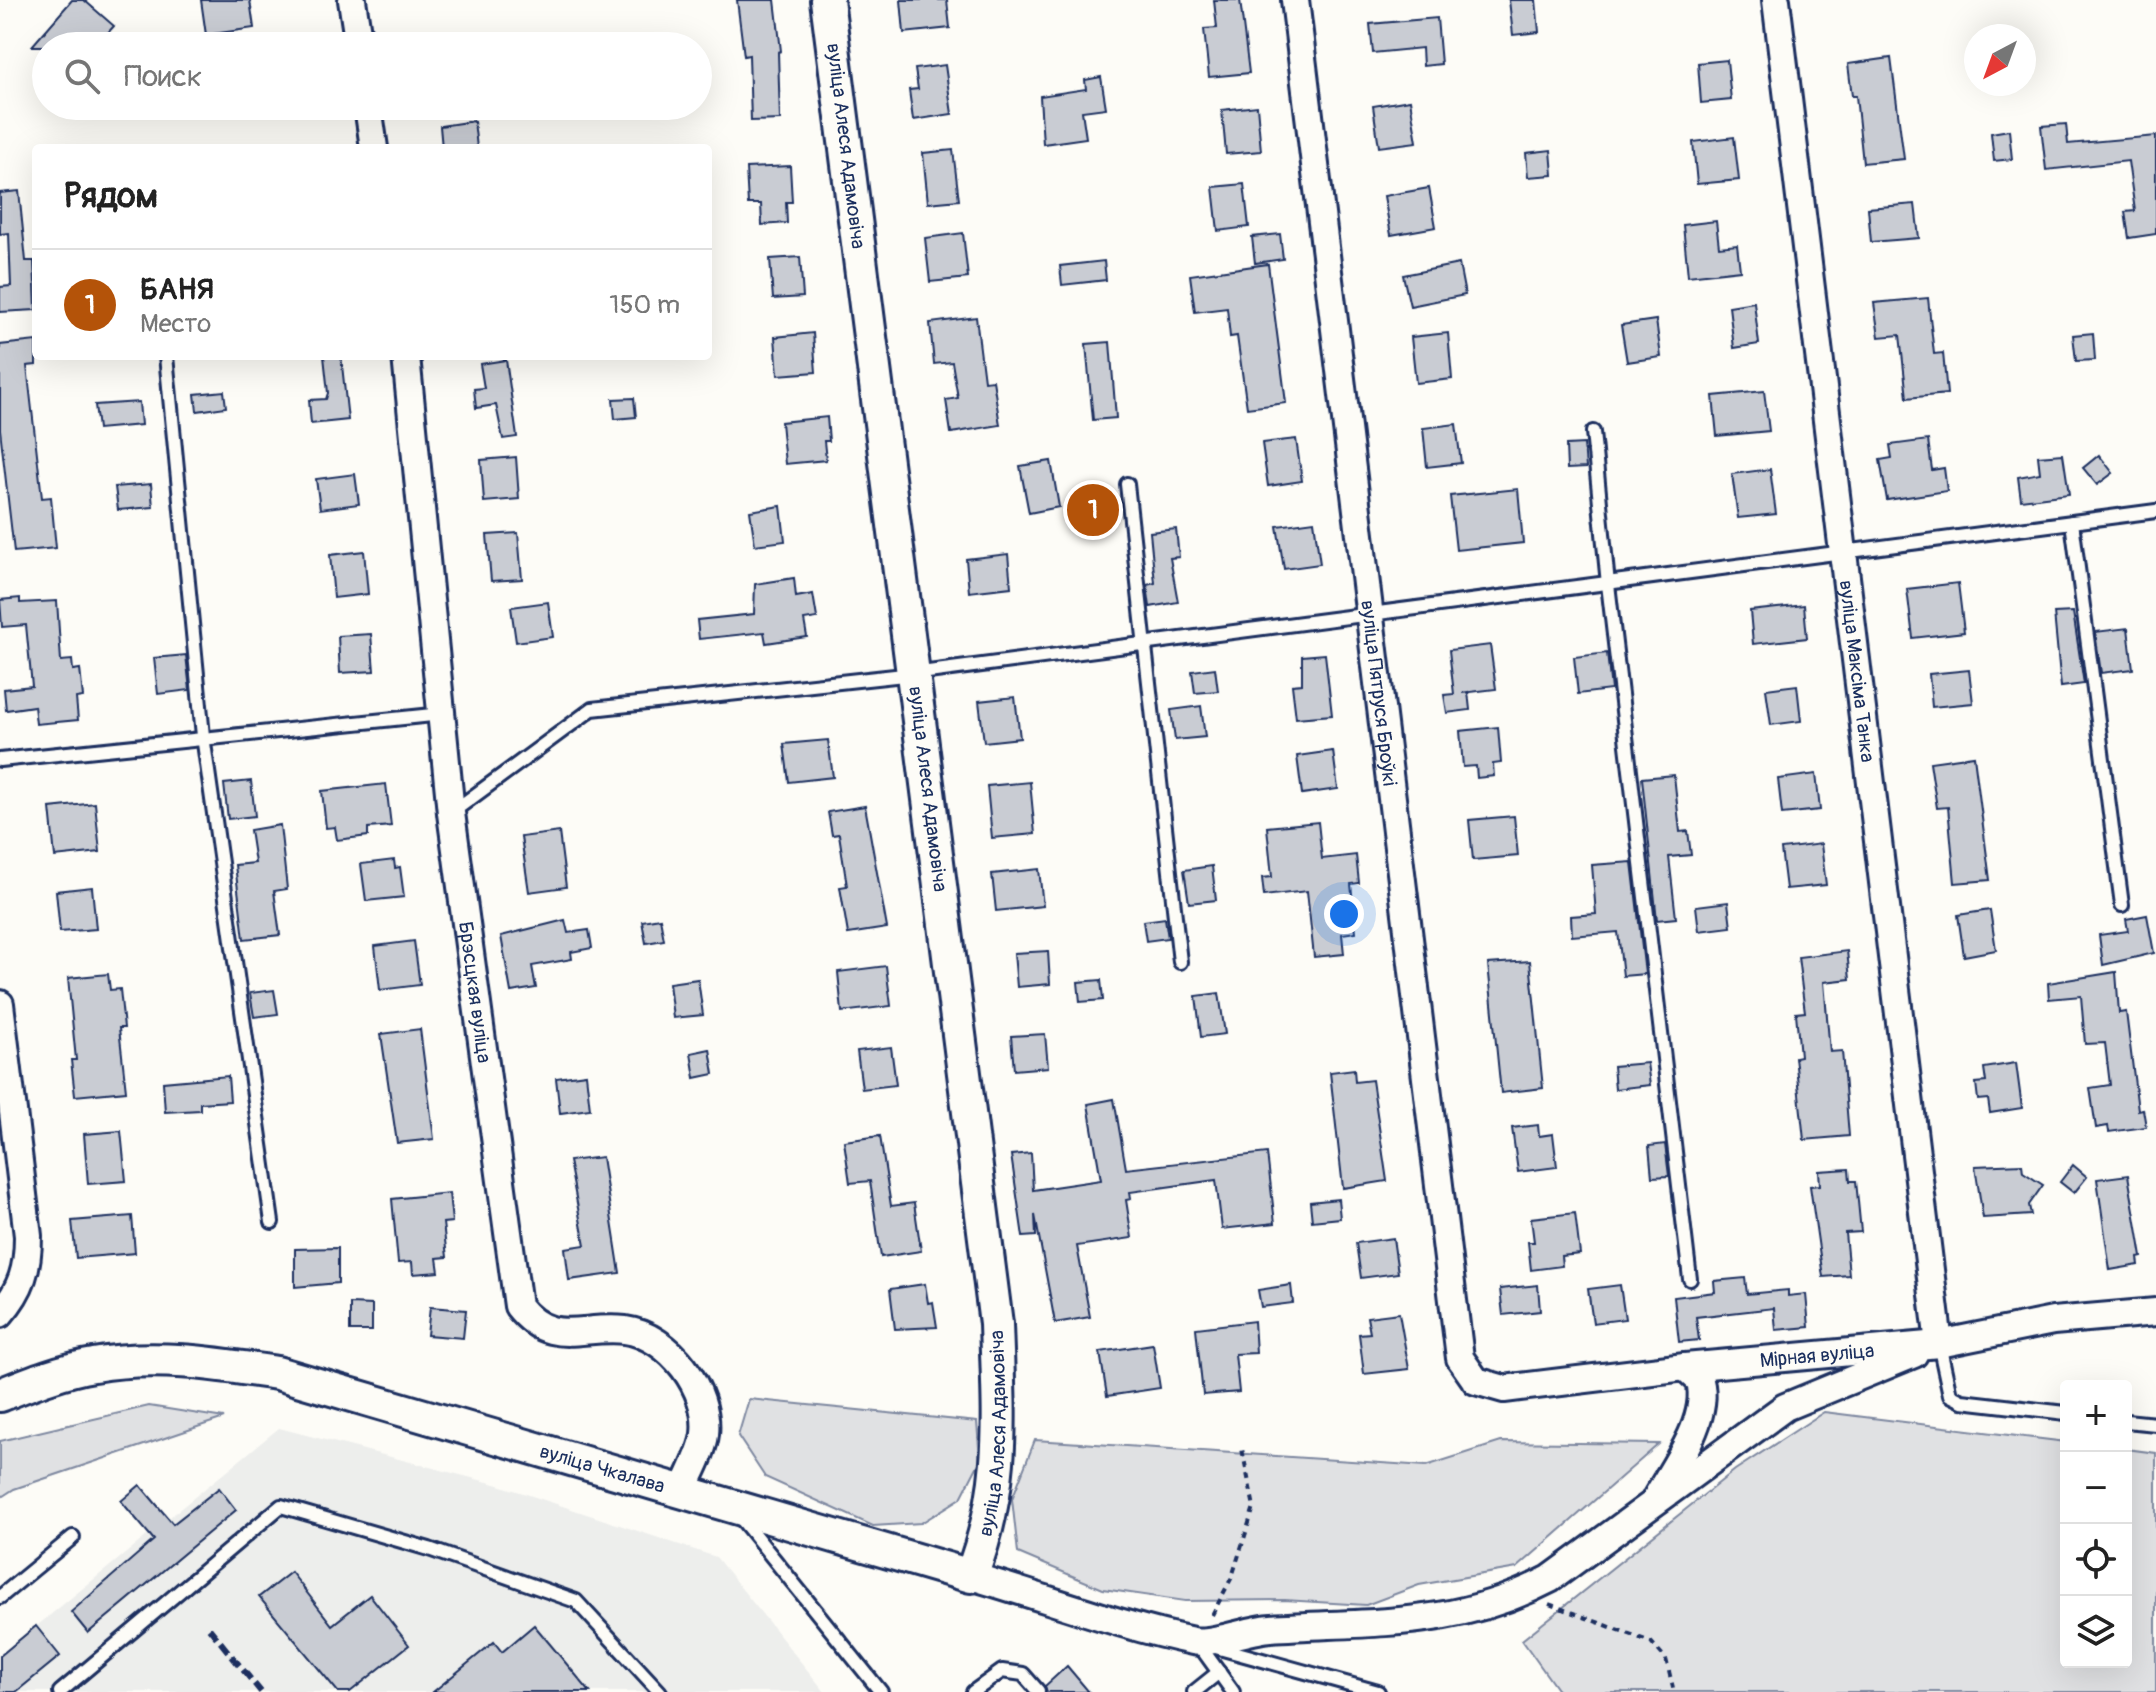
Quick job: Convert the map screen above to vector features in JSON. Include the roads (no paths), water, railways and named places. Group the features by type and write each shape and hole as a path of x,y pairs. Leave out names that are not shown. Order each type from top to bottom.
{"street":[{"path":"352,0 357,32"},
{"name":"вуліца Алеся Адамовіча","path":"827,0 996,1324 1000,1456 991,1516 971,1576"},
{"name":"вуліца Пятруся Броўкі","path":"1295,0 1460,1358 1476,1381"},
{"name":"вуліца Максіма Танка","path":"1776,0 1939,1344"},
{"path":"370,120 373,144"},
{"name":"Брэсцкая вуліца","path":"406,360 444,714 451,813 518,1306 532,1324 554,1333 627,1330 655,1342 678,1359 705,1413 705,1436 683,1491"},
{"path":"0,1004 28,1236 28,1267 15,1297 0,1314"},
{"name":"Мірная вуліца","path":"1476,1381 1504,1389 1685,1367 1939,1344 2053,1321 2156,1312"},
{"path":"1197,1642 1269,1628 1429,1620 1521,1594 1550,1579 1785,1407 1939,1344"},
{"name":"вуліца Чкалава","path":"0,1395 92,1365 134,1360 228,1366 277,1373 1197,1642"},
{"path":"1650,1508 1683,1449 1702,1405 1700,1381 1685,1367"}],"lane":[{"path":"166,360 203,736 272,1222"},
{"path":"1593,432 1690,1279"},
{"path":"1127,484 1180,962"},
{"path":"451,813 592,709 913,674 2156,511"},
{"path":"2072,522 2122,905"},
{"path":"0,760 203,736 444,714"},
{"path":"1939,1344 1950,1395 1962,1401 2060,1412"},
{"path":"2132,1422 2156,1424"},
{"path":"60,1692 281,1506 429,1549 576,1601 660,1692"},
{"path":"730,1506 881,1692"},
{"path":"0,1597 73,1537"},
{"path":"1197,1642 1233,1692"},
{"path":"1197,1642 1358,1689 1378,1692"},
{"path":"973,1692 1002,1671 1023,1674 1038,1691"},
{"path":"1194,1692 1219,1672"}],"railway":[{"path":"209,1628 261,1692"}],"place":[{"name":"БАНЯ","path":"1093,510"}]}
